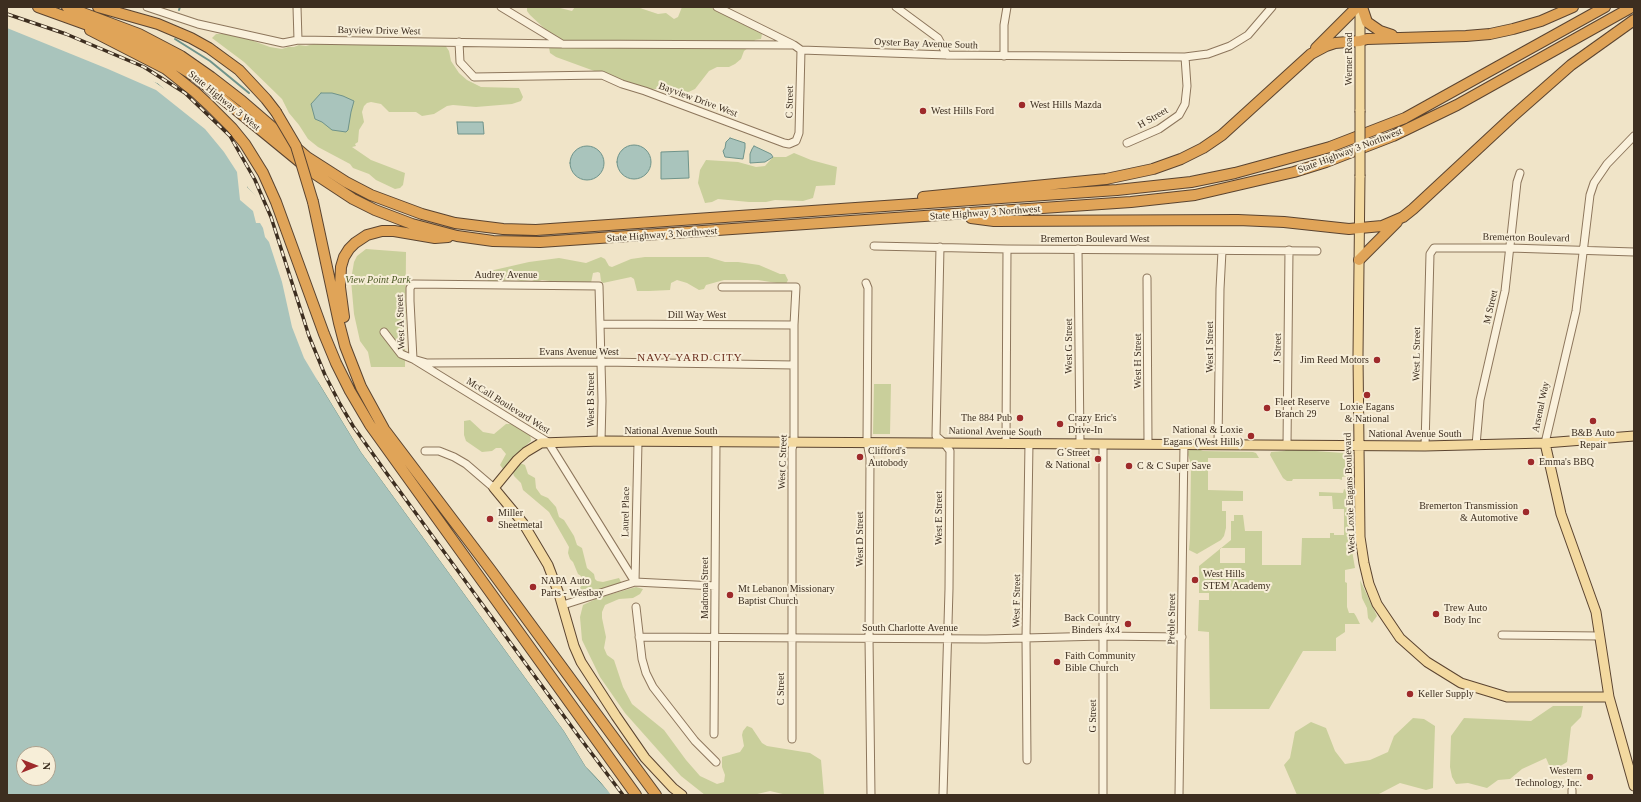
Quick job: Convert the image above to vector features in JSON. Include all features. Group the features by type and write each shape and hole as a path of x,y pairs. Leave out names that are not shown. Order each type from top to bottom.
{"highway":[{"name":"State Highway 3 West","path":"38,7 79,20 145,47 196,77 312,172"},
{"name":"State Highway 3 West","path":"67,7 139,34 181,56 242,101 308,157"},
{"path":"98,7 158,24 192,38 209,48 239,70 266,98 276,112 296,146 313,202 345,346 361,387 375,413 384,429 656,795"},
{"path":"866,207 932,195 1106,179 1138,173 1167,164 1203,148 1222,135 1360,7 1367,22 1373,27 1387,34 1401,37"},
{"path":"1310,54 1335,43 1367,39 1490,34 1513,29 1541,20 1573,7"},
{"name":"State Highway 3 Northwest","path":"308,157 360,189 402,208 443,220 503,229 536,230 1117,190 1191,182 1282,161 1330,147 1405,118 1605,7"},
{"name":"State Highway 3 Northwest","path":"312,172 353,199 375,210 412,224 457,236 493,241 540,242 1153,201 1195,195 1300,170 1326,162 1393,136 1433,117 1632,7"},
{"path":"79,20 94,33 166,69 209,105 232,128 244,144 263,173 276,202 336,363 370,425 395,462 636,795"},
{"path":"1359,260 1403,216 1571,65 1634,20"},
{"path":"941,216 994,220 1262,220 1349,229 1382,226 1403,216"},
{"path":"405,456 366,383 350,342 340,298 344,257 349,249 363,238 376,232 394,231 435,238 457,236"}],"main road":[{"name":"Werner Road","path":"1360,7 1360,111"},
{"name":"West Loxie Eagans Boulevard","path":"1360,111 1360,537 1369,584 1377,604 1400,638 1427,662 1461,683 1507,697 1609,697"},
{"name":"National Avenue South","path":"494,488 517,460 526,452 541,443 548,442 944,442 1425,446 1545,443 1634,436"},
{"name":"Arsenal Way","path":"1545,443 1561,514 1596,612 1609,697 1634,786"},
{"path":"494,488 534,539 550,570 563,605 580,662 646,758 682,795"}],"street":[{"name":"Bayview Drive West","path":"147,7 162,9 198,24 283,43 298,40 562,44"},
{"path":"297,7 298,40"},
{"path":"502,7 562,44 794,45"},
{"path":"717,7 794,45 801,50"},
{"path":"896,7 938,38 947,55"},
{"path":"1004,56 1004,25 1007,7"},
{"name":"Oyster Bay Avenue South","path":"801,50 947,55 1185,57 1208,54 1230,46 1248,35 1272,7"},
{"name":"Bayview Drive West","path":"459,42 460,62 474,77 602,75 622,84 784,143"},
{"name":"C Street","path":"784,143 792,143 796,141 799,133 801,50"},
{"name":"H Street","path":"1127,144 1159,129 1179,115 1185,104 1186,98 1187,86 1185,57"},
{"name":"Arsenal Way","path":"1545,443 1557,386 1576,311 1590,195 1594,183 1607,164 1634,136"},
{"name":"M Street","path":"1476,445 1480,400 1505,291 1517,182 1520,173"},
{"name":"Bremerton Boulevard West","path":"874,246 1007,249 1317,251"},
{"name":"West E Street","path":"940,248 936,436 944,442 950,451 948,638 943,795"},
{"name":"Bremerton Boulevard","path":"1430,264 1430,254 1434,248 1510,248 1634,252"},
{"path":"1006,443 1007,249"},
{"name":"West G Street","path":"1078,249 1080,444"},
{"name":"West I Street","path":"1218,444 1222,250"},
{"name":"J Street","path":"1287,446 1289,250"},
{"name":"West L Street","path":"1425,446 1430,264"},
{"name":"West H Street","path":"1147,278 1148,443"},
{"name":"West D Street","path":"866,283 868,288 868,442 870,458 869,638 871,795"},
{"name":"Audrey Avenue","path":"413,284 599,286"},
{"name":"West A Street","path":"413,284 410,288 410,301 413,359"},
{"name":"West B Street","path":"599,286 602,401 601,441"},
{"name":"West C Street","path":"722,287 796,287 794,325 794,442 792,449 791,638"},
{"name":"Dill Way West","path":"600,324 794,325"},
{"name":"McCall Boulevard West","path":"384,332 401,354 413,359 548,442 635,582"},
{"name":"Evans Avenue West","path":"413,359 427,363 601,362 794,365"},
{"name":"Laurel Place","path":"635,582 638,442"},
{"name":"Madrona Street","path":"714,734 716,442"},
{"name":"West F Street","path":"1027,760 1026,638 1029,443"},
{"path":"1103,444 1103,636"},
{"name":"Preble Street","path":"1179,795 1184,444"},
{"path":"425,451 440,451 454,457 466,464 494,488"},
{"path":"563,605 635,582 715,586"},
{"path":"636,607 642,659 646,673 653,687 696,741 716,762"},
{"path":"1502,635 1600,636"},
{"name":"G Street","path":"1103,636 1103,795"},
{"name":"South Charlotte Avenue","path":"639,637 1182,637"},
{"name":"C Street","path":"791,638 792,739"}],"green space":[{"path":"527,7 556,7 572,11 575,7 637,7 658,14 666,13 674,19 678,17 682,7 710,7 762,34 761,39 755,40 752,45 744,51 741,59 735,64 729,67 717,67 709,71 695,89 682,95 675,94 665,89 651,89 619,80 556,57 550,53 546,30 530,15 527,11"},
{"path":"216,34 234,34 270,47 282,49 299,45 306,46 313,44 445,45 449,51 451,61 459,73 467,80 481,87 519,88 523,97 521,101 512,104 476,107 453,105 447,106 434,114 422,116 416,112 389,112 381,104 371,102 367,103 362,112 364,122 359,130 358,142 355,144 356,146 352,147 371,160 405,173 403,185 400,188 395,189 376,180 369,174 353,168 350,164 318,147 308,139 289,113 282,99 244,62 212,38"},
{"path":"794,153 811,160 837,167 835,185 816,186 813,198 803,201 775,200 766,202 749,202 718,199 705,203 698,183 700,170 706,160 738,162 756,167 765,166 773,157 786,157"},
{"name":"View Point Park","path":"366,249 406,252 405,367 371,367 368,352 360,341 354,314 351,280 354,262 357,256"},
{"path":"601,257 605,259 609,266 612,267 631,259 645,257 708,257 725,262 759,265 780,274 785,274 788,280 786,284 783,284 758,280 724,280 706,285 704,289 699,290 687,283 677,280 671,283 670,290 637,291 634,279 631,277 603,283 601,281 600,273 598,272 593,273 591,283 564,283 542,280 536,282 532,280 488,281 486,278 494,270 529,262 559,258 586,263"},
{"path":"874,384 891,384 890,434 873,434"},
{"path":"470,420 483,432 494,434 506,424 514,424 530,434 531,441 514,456 505,469 503,469 500,465 506,454 501,448 482,452 466,441 464,435 464,421"},
{"path":"1191,449 1203,451 1253,452 1256,453 1259,458 1208,458 1208,490 1243,491 1243,501 1222,501 1222,511 1226,511 1226,528 1224,536 1221,540 1197,554 1189,550 1191,464 1188,451"},
{"path":"1288,449 1343,453 1348,460 1348,476 1342,477 1342,480 1293,479 1292,481 1287,481 1283,478 1270,455 1271,452 1284,451"},
{"path":"520,463 525,465 528,474 535,478 536,488 541,495 548,498 556,507 559,517 564,520 574,536 577,545 582,548 587,568 594,574 595,579 603,582 619,578 621,582 620,585 592,591 580,596 577,594 578,590 584,583 570,559 568,553 569,547 549,512 523,490 521,483 514,476 513,473"},
{"path":"1344,489 1348,491 1349,533 1355,568 1345,570 1345,582 1347,583 1347,607 1349,613 1354,613 1360,624 1345,624 1345,632 1336,638 1336,651 1303,651 1269,709 1210,709 1209,632 1198,631 1199,600 1209,600 1209,593 1199,593 1199,566 1220,549 1220,563 1245,563 1245,548 1221,548 1231,540 1231,521 1234,521 1234,515 1243,515 1245,531 1262,531 1262,565 1301,565 1302,538 1330,538 1330,533 1334,533 1334,535 1344,535 1344,509 1333,509 1332,496 1319,496 1319,492 1343,493"},
{"path":"1360,580 1377,616 1372,623 1368,618 1367,608 1362,598"},
{"path":"636,587 643,589 640,594 633,598 619,599 605,605 602,612 606,637 604,648 607,655 614,660 623,687 632,704 664,730 700,776 717,784 724,782 725,775 722,767 722,757 740,752 744,746 742,735 743,731 747,726 752,728 762,743 767,746 810,753 821,760 824,795 787,795 770,791 753,795 705,795 681,776 625,713 600,677 582,640 580,617 583,605 598,598"},
{"path":"1553,706 1583,706 1581,717 1571,727 1567,762 1557,768 1549,765 1546,758 1522,769 1510,779 1498,780 1487,788 1468,783 1456,784 1452,777 1450,767 1451,736 1464,718 1531,721"},
{"path":"1413,718 1424,719 1435,726 1433,788 1426,790 1400,783 1377,795 1297,795 1284,765 1290,758 1295,732 1311,722 1326,728 1335,751 1345,764 1370,760 1388,752 1394,736"}],"water":[{"path":"7,24 158,84 220,140 247,187 257,197 299,330 319,383 361,452 564,731 586,767 612,795 7,795"},
{"path":"321,93 332,93 354,101 348,130 346,132 332,130 322,122 315,119 311,104"},
{"path":"457,122 483,122 484,134 458,134"},
{"path":"730,138 745,143 743,159 725,157 723,151 726,142"},
{"path":"631,145 637,145 641,146 648,152 651,162 650,169 644,176 637,179 631,179 627,178 620,172 617,165 617,159 618,155 624,148"},
{"path":"584,146 590,146 594,147 601,153 604,163 603,170 597,177 590,180 584,180 580,179 573,173 570,166 570,160 571,156 577,149"},
{"path":"754,146 771,154 773,157 765,162 750,163 750,154"},
{"path":"688,151 689,178 661,179 661,152"}],"pier":[{"path":"7,22 125,66 149,78 190,107 221,139 247,178 247,187 259,198 270,227 301,329 321,382 363,451 565,730 588,766 614,795 611,795 596,776 586,767 564,731 361,452 319,383 304,358 292,327 282,282 269,242 265,237 260,223 256,223 253,211 240,200 237,172 224,152 205,129 156,90 7,28"}],"waterway":[{"path":"175,39 210,61 249,93"}],"railway":[{"path":"7,14 66,34 144,67 185,93 230,136 255,180 271,217 309,336 325,375 353,426 623,795"}],"place":[{"name":"West Hills Mazda","path":"1022,105"},
{"name":"West Hills Ford","path":"923,111"},
{"name":"Jim Reed Motors","path":"1377,360"},
{"name":"Loxie Eagans & National","path":"1367,395"},
{"name":"Fleet Reserve Branch 29","path":"1267,408"},
{"name":"The 884 Pub","path":"1020,418"},
{"name":"B&B Auto Repair","path":"1593,421"},
{"name":"Crazy Eric's Drive-In","path":"1060,424"},
{"name":"National & Loxie Eagans (West Hills)","path":"1251,436"},
{"name":"Clifford's Autobody","path":"860,457"},
{"name":"G Street & National","path":"1098,459"},
{"name":"Emma's BBQ","path":"1531,462"},
{"name":"C & C Super Save","path":"1129,466"},
{"name":"Bremerton Transmission & Automotive","path":"1526,512"},
{"name":"Miller Sheetmetal","path":"490,519"},
{"name":"West Hills STEM Academy","path":"1195,580"},
{"name":"NAPA Auto Parts - Westbay","path":"533,587"},
{"name":"Mt Lebanon Missionary Baptist Church","path":"730,595"},
{"name":"Trew Auto Body Inc","path":"1436,614"},
{"name":"Back Country Binders 4x4","path":"1128,624"},
{"name":"Faith Community Bible Church","path":"1057,662"},
{"name":"Keller Supply","path":"1410,694"},
{"name":"Western Technology, Inc.","path":"1590,777"}],"district":[{"name":"NAVY YARD CITY","path":"690,358"}]}
